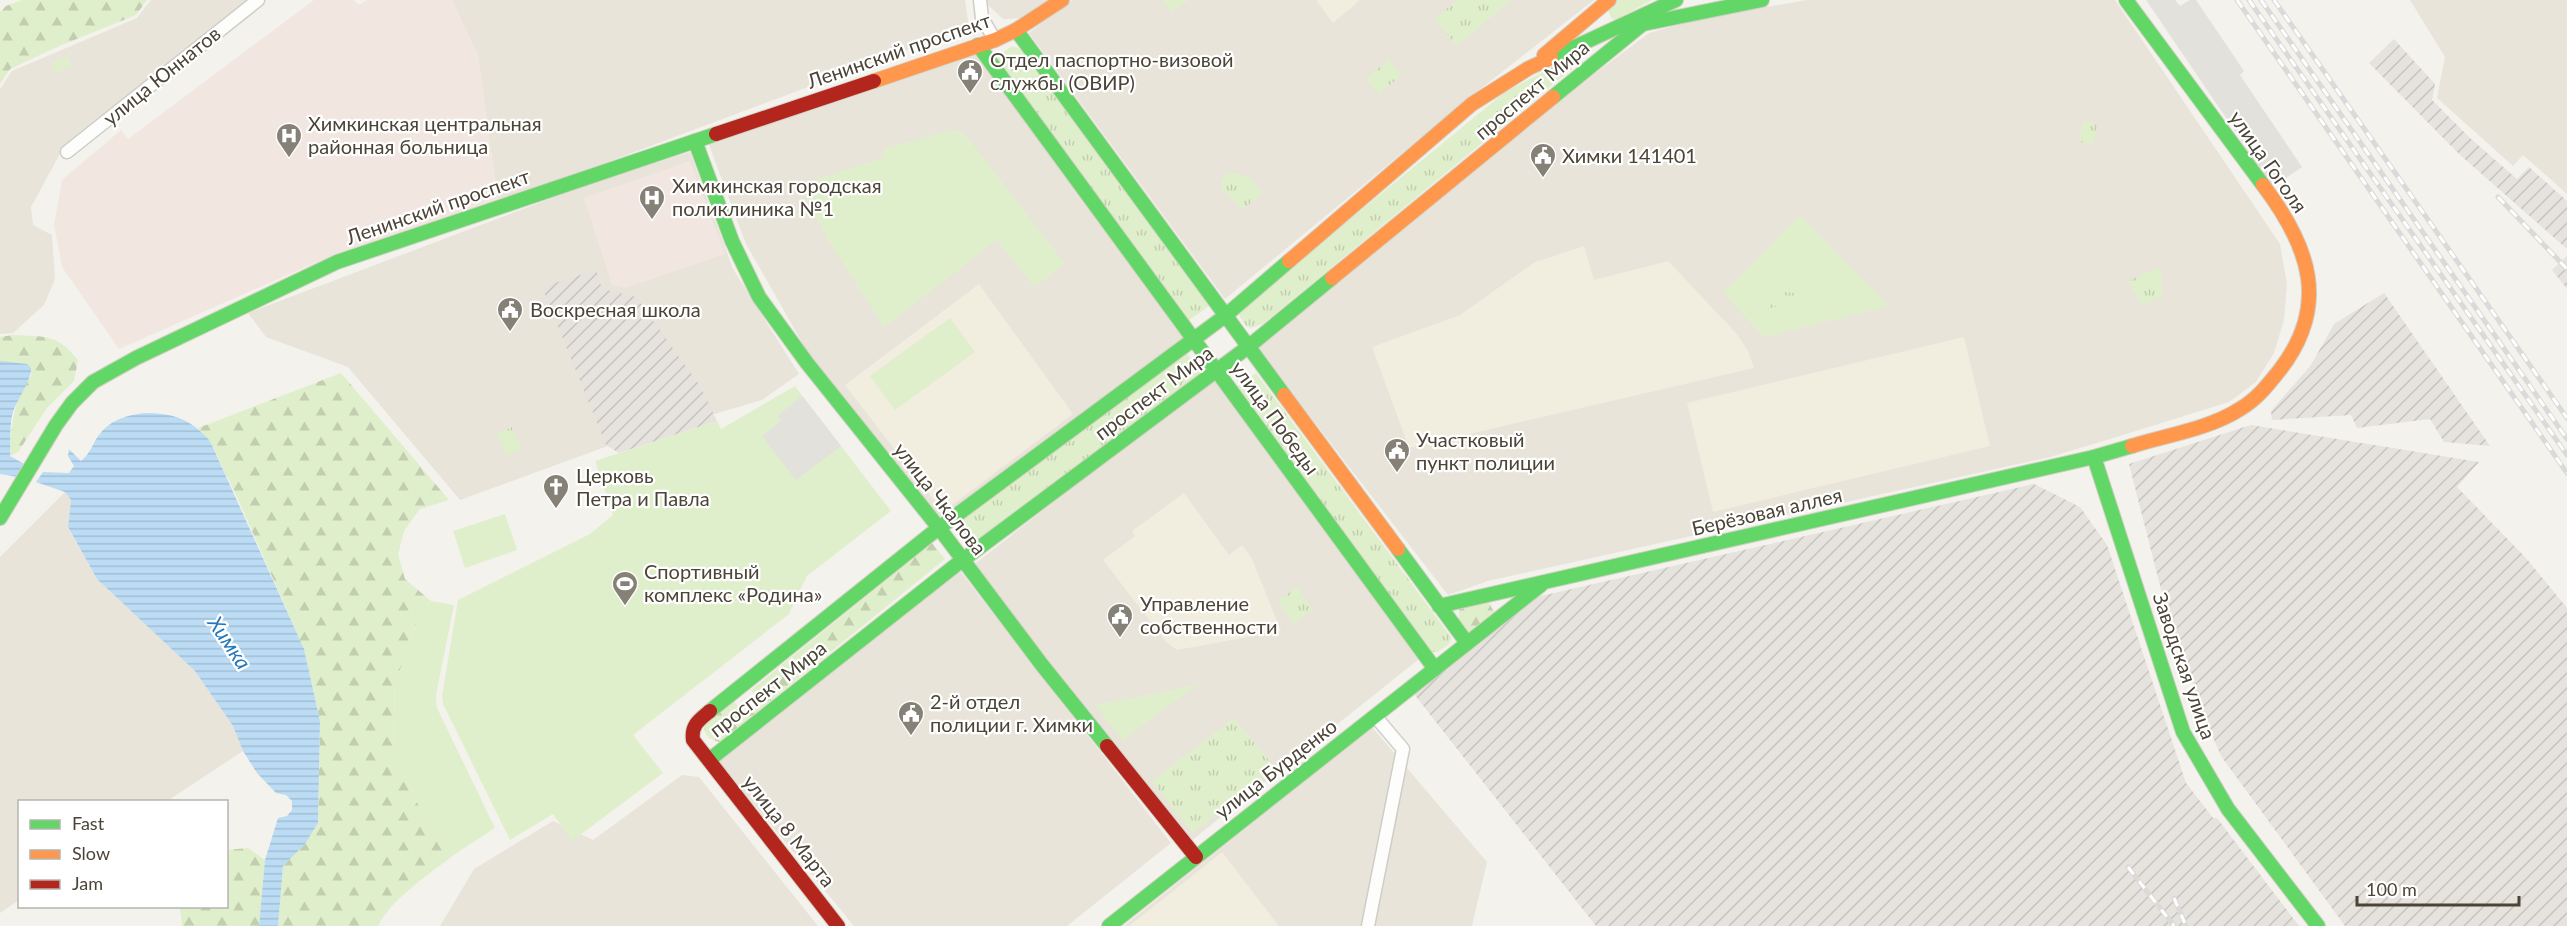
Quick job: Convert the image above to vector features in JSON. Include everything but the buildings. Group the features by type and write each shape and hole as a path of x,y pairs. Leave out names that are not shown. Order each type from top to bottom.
{"street":[{"name":"улица Юннатов","path":"67,152 258,0"},
{"path":"980,0 982,18 995,40"},
{"name":"Ленинский проспект","path":"0,518 56,425 72,403 93,382 136,358 337,262 995,40 1016,30 1062,0"},
{"path":"1529,68 1609,0"},
{"path":"1643,24 1762,0"},
{"name":"улица Гоголя","path":"2094,457 2215,421 2253,401 2269,385 2293,353 2307,314 2306,261 2281,209 2126,0"},
{"name":"проспект Мира","path":"1673,2 1643,24 1248,347 963,560 709,760 693,740 692,731 696,722 939,528 1225,316 1472,104 1529,68 1673,2"},
{"name":"улица Победы","path":"1016,30 1467,643"},
{"name":"улица Победы","path":"978,45 1435,669"},
{"name":"улица Чкалова","path":"695,141 732,241 759,297 807,363 939,528 1042,665 1196,857"},
{"name":"Берёзовая аллея","path":"1467,643 1544,582 2094,457"},
{"name":"Заводская улица","path":"2094,457 2183,732 2199,765 2236,822 2318,926"},
{"path":"1439,606 1544,582"},
{"name":"улица Бурденко","path":"1108,926 1467,643"},
{"path":"1368,926 1403,749 1375,716"},
{"name":"улица 8 Марта","path":"709,760 838,926"}],"shaded area":[{"path":"151,0 249,0 62,150 31,207 33,225 52,235 55,279 44,305 13,333 0,334 0,89 12,71 137,18"},
{"name":"Химкинская центральная районная больница","path":"314,0 354,0 359,5 367,0 452,0 478,56 498,203 333,255 119,349 62,267 54,225 62,180 121,130 128,139"},
{"path":"452,0 965,0 969,27 498,203 478,56"},
{"path":"987,0 1048,0 1022,18 1003,19 988,5"},
{"path":"1072,0 1594,0 1475,93 1225,299 1029,33"},
{"path":"1316,0 1360,0 1333,23"},
{"path":"1807,0 2115,0 2280,244 2287,284 2284,320 2274,353 2256,382 2229,402 2050,457 1488,581 1448,595 1258,349 1549,108 1649,33 1708,17"},
{"path":"2146,0 2175,0 2180,6 2190,0 2196,0 2244,71 2240,75 2302,167 2273,187"},
{"path":"2410,0 2567,0 2567,194 2523,155 2513,166 2437,98 2445,57"},
{"path":"2394,39 2435,84 2432,100 2470,138 2517,179 2529,167 2567,201 2567,249 2459,154 2369,63"},
{"path":"977,53 1186,339 938,520 811,358 746,244 708,142"},
{"path":"690,152 733,269 799,374 762,400 616,443 460,500 348,367 266,337 248,313 592,183"},
{"name":"Химкинская городская поликлиника №1","path":"690,161 725,254 626,288 612,285 584,198"},
{"path":"1584,246 1594,280 1668,261 1737,334 1748,351 1754,368 1409,448 1372,347 1460,315 1535,262"},
{"path":"2567,256 2567,289 2552,270"},
{"path":"596,270 602,289 636,297 700,386 717,421 619,453 606,445 542,287"},
{"path":"979,284 1073,414 943,512 845,385"},
{"path":"2384,293 2490,446 2444,442 2430,419 2357,428 2351,415 2272,420 2271,411 2311,365 2334,324"},
{"path":"1964,337 1990,446 1713,512 1687,403"},
{"path":"1213,376 1419,659 1191,841 971,567"},
{"path":"802,396 841,446 796,480 762,436 781,421 777,416"},
{"path":"2251,425 2479,462 2457,487 2526,558 2567,608 2567,926 2345,926 2221,756 2167,613 2129,464"},
{"path":"2034,484 2080,507 2107,545 2186,783 2213,818 2217,818 2299,926 1596,926 1414,694 1532,598"},
{"path":"65,492 71,500 68,528 97,579 195,671 233,726 243,751 169,800 18,800 18,901 0,913 0,557"},
{"path":"1184,493 1229,555 1242,545 1252,559 1281,631 1177,650 1167,643 1103,560 1135,536 1132,531"},
{"path":"957,567 1171,843 1067,926 854,926 718,760"},
{"path":"1372,727 1487,862 1472,926 1124,926"},
{"path":"682,775 699,777 818,926 440,926 474,869 553,821 593,840"},
{"path":"1222,852 1279,926 1129,926 1192,876"}],"green space":[{"path":"22,0 147,0 136,15 10,69 0,84 0,12 6,6"},
{"path":"1163,0 1189,0 1172,12"},
{"path":"1457,0 1510,1 1457,46 1434,19"},
{"path":"1617,0 1652,0 1617,19 1612,19 1608,10"},
{"path":"1012,46 1020,49 1209,306 1187,322 998,65 998,56"},
{"path":"67,56 72,66 56,73 51,63"},
{"path":"1568,59 1575,63 1574,67 1263,324 1251,328 1246,326 1239,315 1242,308 1505,92"},
{"path":"1389,60 1402,75 1379,94 1366,79"},
{"path":"2084,121 2098,125 2092,145 2078,141"},
{"path":"950,130 959,131 967,137 1065,264 1034,287 997,240 884,327 827,238 800,185 884,157 882,150"},
{"path":"1234,173 1249,177 1263,193 1242,210 1223,189 1221,182 1226,174"},
{"path":"1800,215 1889,306 1764,337 1723,293"},
{"path":"2161,267 2162,298 2142,304 2128,281"},
{"path":"1784,292 1796,293 1805,299 1768,309 1776,296"},
{"path":"950,318 975,352 895,410 870,376"},
{"path":"13,335 50,338 63,345 78,360 74,381 47,408 18,452 10,456 14,414 20,395 32,374 0,361 0,337"},
{"path":"1185,351 1202,373 975,544 955,522"},
{"path":"341,373 449,500 420,509 404,531 398,554 405,579 431,601 418,618 395,684 393,750 417,803 455,854 402,896 378,926 278,926 283,866 305,844 318,823 320,721 304,649 237,497 210,441 198,428"},
{"path":"1256,373 1451,637 1449,644 1438,652 1430,652 1235,388"},
{"name":"Спортивный комплекс «Родина»","path":"795,386 891,511 807,576 789,614 633,735 663,773 572,841 553,814 510,840 443,704 442,696 458,600 590,534 613,515 595,461 717,421 721,429"},
{"path":"512,427 522,449 506,456 497,434"},
{"path":"505,514 517,550 465,568 453,531"},
{"path":"932,543 945,559 720,742 707,736 704,722 732,699 743,712 759,700 751,690"},
{"path":"1297,587 1313,610 1294,624 1278,601"},
{"path":"431,601 454,605 436,695 437,708 495,828 455,854 417,803 393,750 395,684 418,618"},
{"path":"1488,601 1494,612 1469,632 1459,621 1459,607"},
{"path":"1197,685 1123,740 1095,705"},
{"path":"1234,718 1275,768 1193,833 1152,781"},
{"path":"248,848 265,860 259,926 182,926 180,908 228,908 228,850"}],"water":[{"path":"0,361 27,364 31,368 11,422 10,456 26,465 18,477 0,474"},
{"name":"Химка","path":"145,413 164,414 188,422 210,441 304,649 320,721 318,823 305,844 283,866 278,926 259,926 265,860 278,818 287,816 292,810 292,801 286,795 276,793 257,773 243,751 233,726 195,671 97,579 68,527 71,500 65,492 36,482 43,472 69,473 74,466 68,456 69,449 81,461 110,424 122,418"}],"railway":[{"path":"2237,0 2567,473"},
{"path":"2249,0 2567,455"},
{"path":"2261,0 2567,439"},
{"path":"2274,0 2567,418"},
{"path":"2498,197 2567,269"},
{"path":"2128,867 2174,926"},
{"path":"2174,898 2186,926"}],"traffic: fast":[{"path":"1551,58 1676,0"},
{"path":"1643,24 1762,0"},
{"path":"2126,0 2263,185"},
{"path":"1553,97 1645,22"},
{"path":"1016,30 1284,395"},
{"path":"978,45 1435,669"},
{"path":"0,518 56,425 72,403 93,382 136,358 337,262 716,134"},
{"path":"695,141 732,241 759,297 807,363 939,528 1042,665 1107,746"},
{"path":"710,711 931,534 1225,316 1289,261"},
{"path":"709,760 956,565 1248,347 1332,278"},
{"path":"1439,606 2094,457 2132,446"},
{"path":"2094,457 2183,732 2228,809 2318,926"},
{"path":"1398,549 1467,643"},
{"path":"1109,926 1541,585"}],"traffic: slow":[{"path":"874,81 995,40 1016,30 1062,0"},
{"path":"1544,55 1609,0"},
{"path":"1289,261 1472,104 1529,68 1551,58"},
{"path":"1332,278 1553,97"},
{"path":"2132,446 2201,427 2240,409 2266,387 2295,347 2305,323 2309,299 2308,276 2302,253 2292,231 2263,185"},
{"path":"1284,395 1398,549"}],"traffic: jam":[{"path":"716,134 874,81"},
{"path":"710,711 699,720 695,727 693,740 838,926"},
{"path":"1107,746 1196,857"}],"place":[{"name":"Отдел паспортно-визовой службы (ОВИР)","path":"970,95"},
{"name":"Химкинская центральная районная больница","path":"289,159"},
{"name":"Химки 141401","path":"1543,179"},
{"name":"Химкинская городская поликлиника №1","path":"652,221"},
{"name":"Воскресная школа","path":"510,333"},
{"name":"Участковый пункт полиции","path":"1397,474"},
{"name":"Церковь Петра и Павла","path":"556,510"},
{"name":"Спортивный комплекс «Родина»","path":"625,607"},
{"name":"Управление собственности","path":"1120,639"},
{"name":"2-й отдел полиции г. Химки","path":"911,737"}]}
